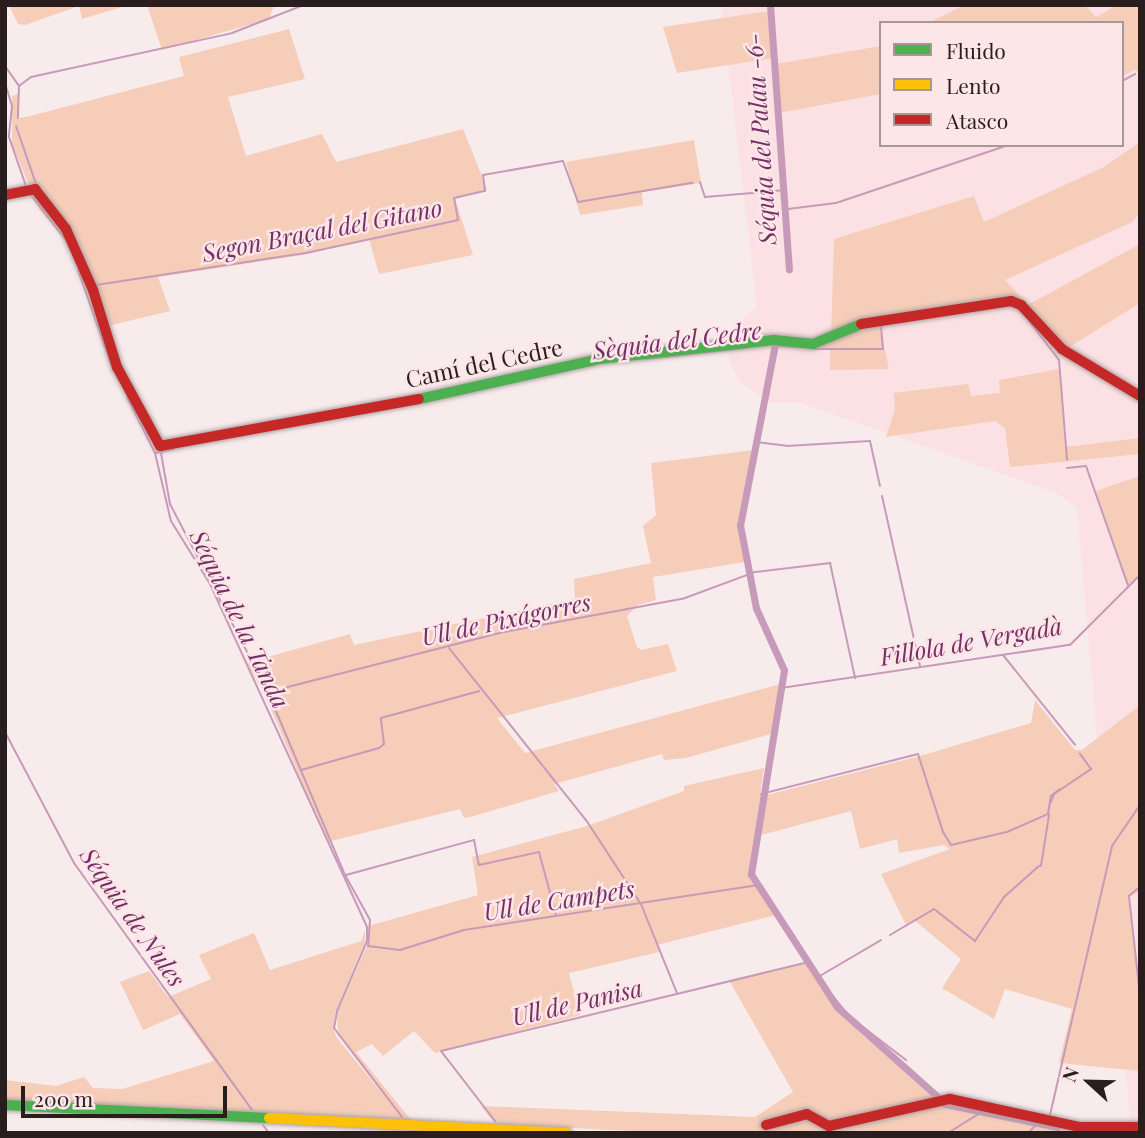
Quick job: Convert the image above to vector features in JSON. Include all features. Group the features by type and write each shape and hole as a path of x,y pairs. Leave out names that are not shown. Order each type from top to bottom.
{"street":[{"name":"Camí del Cedre","path":"5,195 28,190 73,241 117,367 160,446 390,405 599,359 774,340 813,344 856,325 1011,301 1021,305 1062,349 1140,396"},
{"path":"766,1125 807,1114 830,1126 950,1099 1080,1127 1140,1127"},
{"path":"5,1105 568,1133"}],"shaded area":[{"path":"9,5 129,5 82,19 79,6 25,25 18,24"},
{"path":"147,5 274,5 269,19 162,50"},
{"path":"721,5 1140,5 1140,1133 1131,1133 1077,508 1056,493 798,402 771,403 740,382 729,360 731,339 740,321 757,307"},
{"path":"965,5 1085,5 1096,17 1117,5 1140,5 1140,73 1135,70 1124,75 1124,21 932,21"},
{"path":"769,11 774,58 677,73 663,27"},
{"path":"289,29 305,79 228,97 246,156 322,134 336,162 463,129 487,189 455,199 473,255 379,274 369,239 303,255 158,277 170,311 99,328 72,249 39,209 12,144 12,96 19,94 19,118 26,117 184,76 179,57"},
{"path":"879,46 879,94 779,113 775,64"},
{"path":"694,140 701,183 642,192 643,205 580,215 566,162"},
{"path":"1140,142 1140,213 1132,222 1005,280 1025,301 879,323 889,369 830,370 830,350 814,350 831,339 834,239 974,196 984,222 1104,167"},
{"path":"1140,244 1140,303 1066,349 1022,308"},
{"path":"1059,369 1065,447 1140,438 1140,454 1010,467 1005,428 995,421 886,437 895,410 894,393 968,384 971,396 1000,393 999,380"},
{"path":"754,450 739,525 745,562 653,577 656,600 638,605 627,616 637,647 641,650 668,644 677,671 497,718 525,753 781,684 771,734 686,758 664,760 662,754 554,784 559,791 470,817 464,818 460,809 327,842 263,690 246,663 350,634 354,645 575,599 574,579 651,563 643,526 656,515 651,463"},
{"path":"1140,476 1140,576 1129,586 1096,491"},
{"path":"1035,700 1075,750 1082,750 1140,705 1140,891 1129,897 1140,990 1140,1071 1059,1063 1072,1009 1005,989 994,1019 942,988 961,959 914,920 906,925 881,874 950,849 944,845 899,853 897,839 860,849 851,811 754,837 750,873 776,915 657,945 659,952 569,973 580,1015 435,1053 414,1031 383,1056 372,1044 356,1052 411,1120 5,1100 5,1080 56,1086 84,1077 93,1088 122,1089 214,1061 180,1014 143,1030 120,982 149,971 168,997 211,979 199,955 254,933 270,970 361,941 365,931 365,942 335,1013 333,1028 337,1038 389,1102 338,1035 337,1012 367,946 368,926 478,895 472,857 587,826 684,791 684,786 764,768 760,794 771,794 920,756 1031,723"},
{"path":"805,963 837,1009 866,1038 954,1107 1079,1130 1124,1128 1140,1120 1140,1133 670,1133 495,1124 481,1106 755,1117 793,1092 729,980"}],"waterway":[{"path":"19,86 31,77 232,33 304,5"},
{"name":"Séquia del Palau -6-","path":"770,5 789,269"},
{"path":"5,66 19,86 18,118"},
{"path":"1124,80 1135,74"},
{"name":"Séquia de la Tanda","path":"5,83 12,106 9,137 26,186"},
{"path":"16,126 36,184"},
{"path":"788,209 836,203 1002,147"},
{"name":"Segon Braçal del Gitano","path":"96,285 306,253 458,220 454,198 485,191 483,175 563,161 578,202 692,183"},
{"name":"Segon Braçal del Gitano","path":"700,182 705,197 786,190"},
{"name":"Séquia de la Tanda","path":"30,194 65,239"},
{"name":"Séquia de la Tanda","path":"78,270 113,370"},
{"name":"Sèquia del Cedre","path":"1026,317 1059,360 1067,460"},
{"name":"Sèquia del Cedre","path":"813,349 883,349 881,327"},
{"name":"Séquia del Palau -6-","path":"775,344 740,525 756,608 784,670 751,874 837,1007 939,1098"},
{"name":"Sèquia del Cedre","path":"779,346 794,347"},
{"name":"Sèquia del Cedre","path":"647,359 745,348"},
{"name":"Séquia de la Tanda","path":"127,397 155,453 171,521 210,584 367,927 367,941 337,1011 334,1028 402,1117"},
{"path":"756,442 787,446 870,441 880,486"},
{"name":"Sèquia del Cedre","path":"156,453 174,449"},
{"name":"Séquia de la Tanda","path":"161,453 170,504 268,692 345,875 370,920 368,946 400,950 464,930 757,885"},
{"name":"Sèquia del Cedre","path":"1067,468 1086,466 1128,585"},
{"path":"882,496 920,666"},
{"name":"Ull de Pixágorres","path":"268,692 504,632 685,598 755,572 830,563 855,678"},
{"name":"Fillola de Vergadà","path":"781,688 1070,645 1140,575"},
{"name":"Ull de Campets","path":"449,648 586,820 641,904 677,993"},
{"path":"1003,655 1075,745"},
{"path":"301,770 379,748 384,744 381,718 479,691"},
{"name":"Séquia de Nules","path":"5,732 74,863 252,1110"},
{"path":"761,794 918,754 943,832 951,845 1007,832 1048,814 1051,796 1060,789"},
{"path":"1051,802 1054,794 1091,769 1080,754"},
{"path":"1050,1115 1112,846 1140,805"},
{"path":"1041,866 1049,815"},
{"name":"Ull de Campets","path":"346,875 474,840 479,865 539,852 556,915"},
{"path":"890,935 934,909 975,941 1004,897 1039,866"},
{"name":"Séquia del Palau -6-","path":"751,874 817,977 850,1017 906,1060"},
{"path":"1140,887 1129,896 1140,996"},
{"path":"818,977 881,940"},
{"name":"Ull de Panisa","path":"495,1121 441,1051 806,963"},
{"path":"939,1097 950,1094"},
{"name":"Séquia del Palau -6-","path":"945,1104 1057,1127"},
{"path":"948,1133 978,1114"},
{"path":"1028,1133 1037,1124"},
{"name":"Séquia de Nules","path":"263,1125 269,1133"}],"traffic: fast":[{"path":"419,399 599,359 774,340 813,344 861,324"},
{"path":"5,1105 269,1118"}],"traffic: slow":[{"path":"269,1118 567,1133"}],"traffic: jam":[{"path":"5,195 35,189 66,229 93,290 117,367 160,446 419,399"},
{"path":"861,324 1011,301 1021,305 1062,349 1140,396"},
{"path":"766,1125 807,1114 829,1126 950,1099 1080,1127 1140,1127"}]}
